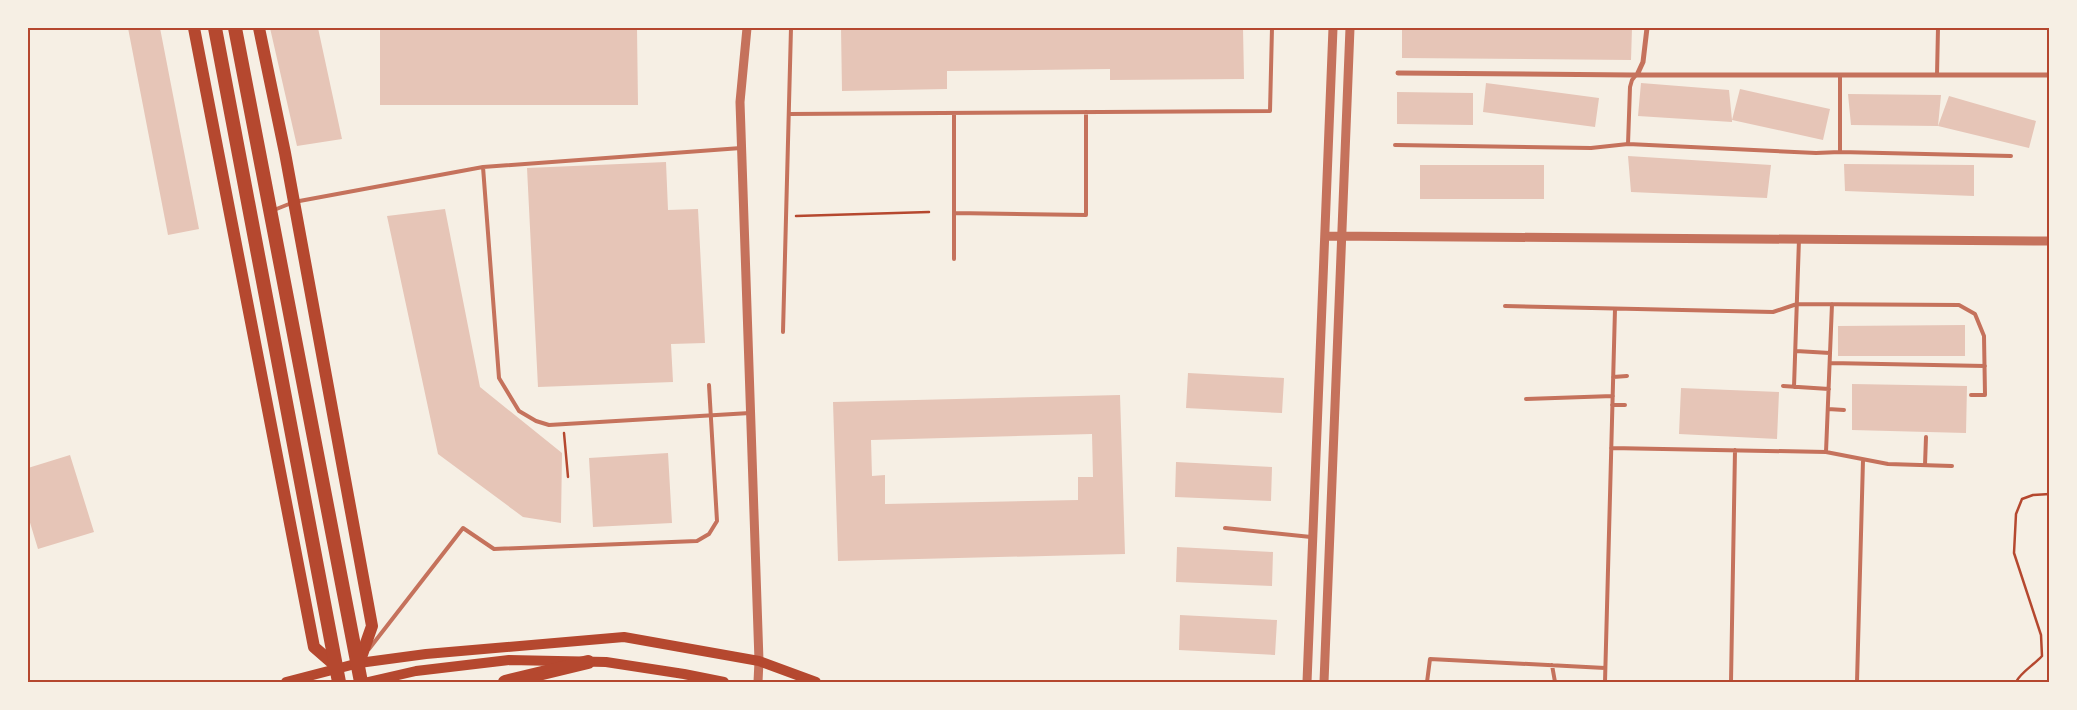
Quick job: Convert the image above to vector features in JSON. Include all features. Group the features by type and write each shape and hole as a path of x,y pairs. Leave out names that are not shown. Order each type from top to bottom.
{"highway":[{"path":"215,28 339,682"},
{"path":"235,28 359,662 361,682"},
{"path":"504,682 588,662"}],"main road":[{"path":"194,28 314,647 337,667"},
{"path":"258,28 294,202 372,626 359,662"},
{"path":"286,682 359,662 426,654 624,637 759,661 816,682"},
{"path":"368,682 416,671 508,660 606,662 724,682"}],"street":[{"path":"747,28 740,102 759,661 758,682"},
{"path":"1307,682 1333,28"},
{"path":"1324,682 1350,28"},
{"path":"1637,74 1644,54 1647,28"},
{"path":"1398,73 2050,76"},
{"path":"1326,236 2050,241"}],"lane":[{"path":"784,332 791,28"},
{"path":"789,114 1270,111 1272,28"},
{"path":"1937,75 1938,28"},
{"path":"1628,144 1630,87 1632,80 1637,74"},
{"path":"1840,75 1840,152"},
{"path":"954,213 1086,215 1086,112"},
{"path":"954,113 954,259"},
{"path":"1396,145 1591,148 1628,144 1816,153 2011,156"},
{"path":"271,212 294,202 483,167 741,148"},
{"path":"483,167 499,378 518,411 548,425 750,414"},
{"path":"1794,387 1799,240"},
{"path":"1505,306 1773,312 1797,304 1959,305 1975,314 1984,336 1986,395 1972,395"},
{"path":"1826,452 1832,304"},
{"path":"1605,682 1615,309"},
{"path":"1796,351 1830,353"},
{"path":"1830,364 1985,366"},
{"path":"1613,377 1627,376"},
{"path":"359,662 463,528 494,549 697,541 709,534 717,521 709,385"},
{"path":"1783,386 1829,389"},
{"path":"1526,399 1613,396"},
{"path":"1612,406 1625,405"},
{"path":"1828,409 1844,410"},
{"path":"1925,465 1926,437"},
{"path":"1611,448 1826,452 1888,464 1952,466"},
{"path":"1731,682 1735,450"},
{"path":"1857,682 1863,460"},
{"path":"1225,528 1313,537"},
{"path":"1427,682 1430,659 1605,668"},
{"path":"1552,666 1555,682"}],"path":[{"path":"786,217 929,212"},
{"path":"563,424 568,477"},
{"path":"2016,682 2019,676 2031,668 2042,656 2041,635 2014,553 2016,514 2022,499 2033,495 2050,494"}],"building":[{"path":"128,28 160,28 199,229 168,235"},
{"path":"270,28 318,28 342,139 297,146"},
{"path":"380,28 637,28 638,105 380,105"},
{"path":"841,28 1243,28 1244,79 1110,80 1110,69 947,71 947,89 842,91"},
{"path":"1402,28 1632,28 1631,60 1402,58"},
{"path":"1486,83 1599,98 1595,127 1483,112"},
{"path":"1641,83 1729,90 1732,122 1638,116"},
{"path":"1740,89 1830,109 1823,140 1732,120"},
{"path":"1397,92 1473,93 1473,125 1397,124"},
{"path":"1848,94 1941,95 1938,126 1851,125"},
{"path":"1949,96 2036,121 2029,148 1938,126"},
{"path":"1628,156 1771,165 1767,198 1631,192"},
{"path":"666,162 668,210 698,209 705,343 671,344 673,382 538,387 527,168"},
{"path":"1844,164 1974,165 1974,196 1845,191"},
{"path":"1420,165 1544,165 1544,199 1420,199"},
{"path":"445,209 480,387 562,453 561,523 523,517 438,454 387,216"},
{"path":"1965,325 1965,356 1838,356 1838,326"},
{"path":"1188,373 1284,378 1282,413 1186,408"},
{"path":"1852,384 1967,386 1966,433 1852,430"},
{"path":"1681,388 1779,392 1777,439 1679,434"},
{"path":"1120,395 1125,554 838,561 833,402","holes":["1092,434 1093,477 1078,477 1078,500 885,504 885,475 872,476 871,440"]},
{"path":"668,453 672,523 593,527 589,458"},
{"path":"70,455 94,532 38,549 28,516 28,468"},
{"path":"1176,462 1272,467 1271,501 1175,497"},
{"path":"1177,547 1273,552 1272,586 1176,582"},
{"path":"1180,615 1277,620 1275,655 1179,650"}]}
